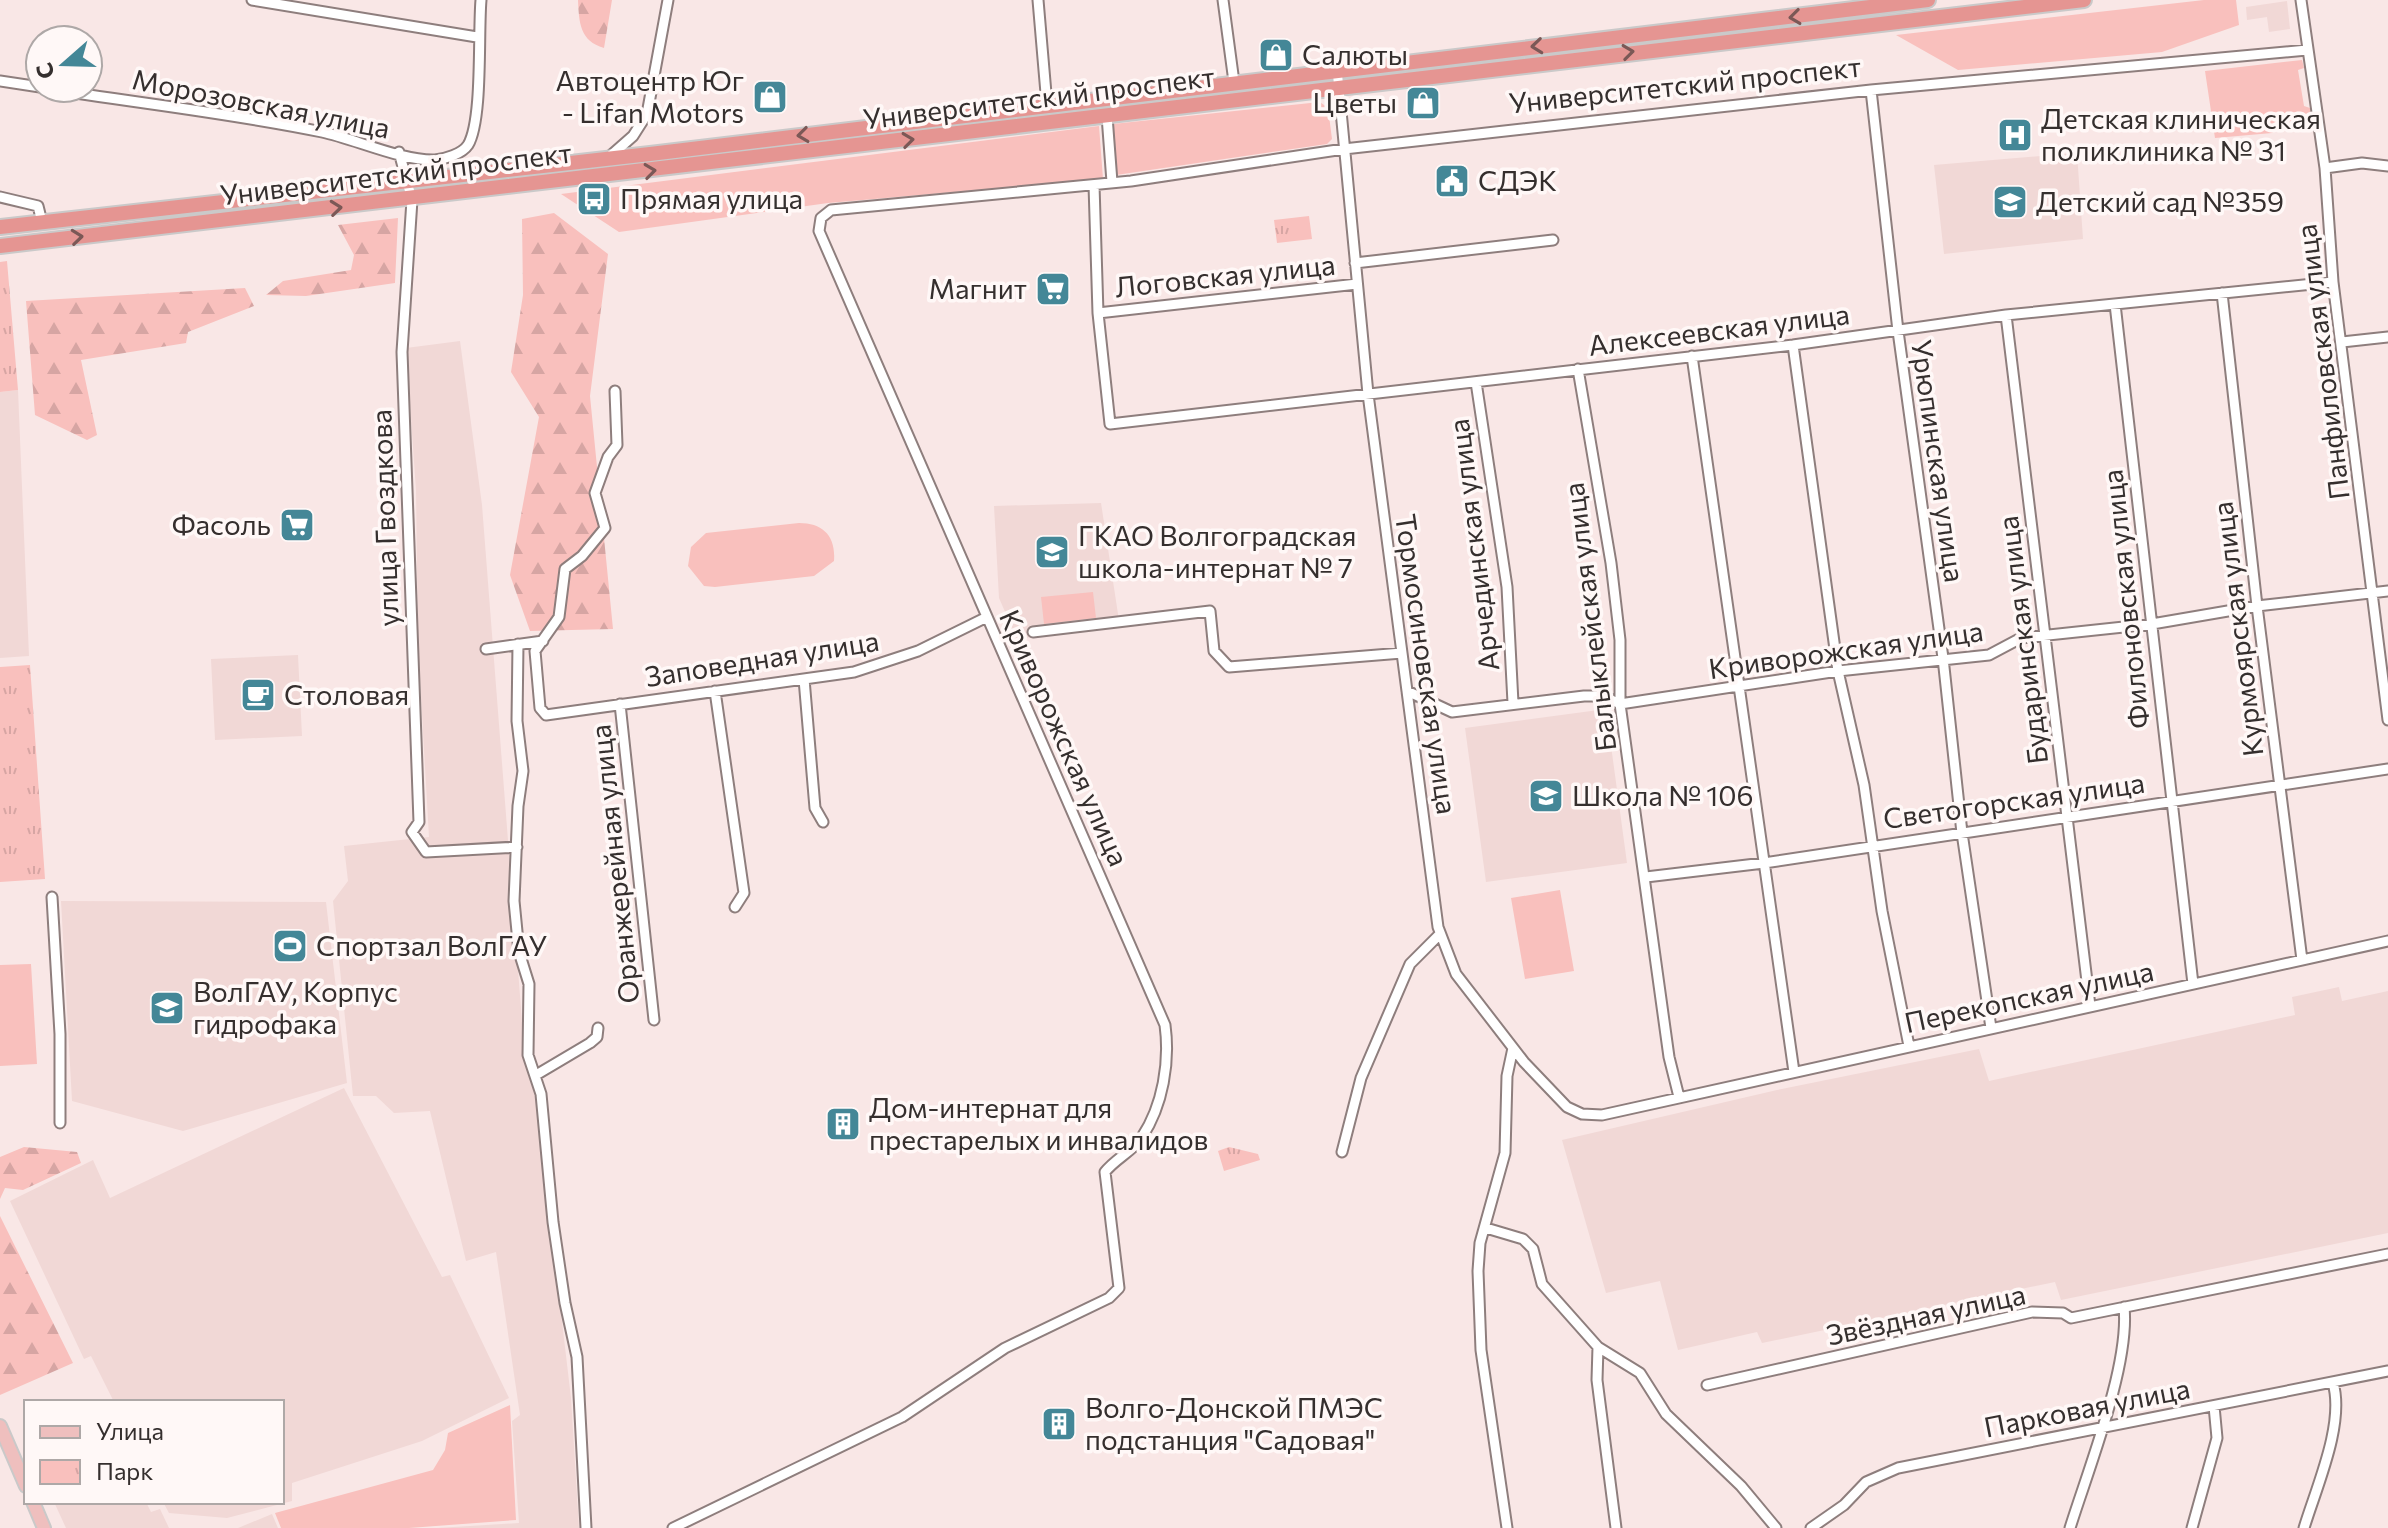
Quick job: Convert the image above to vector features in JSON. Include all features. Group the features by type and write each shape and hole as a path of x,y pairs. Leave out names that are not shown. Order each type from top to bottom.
{"highway":[{"name":"Университетский проспект","path":"0,227 608,158 1928,0"},
{"name":"Университетский проспект","path":"0,246 412,200 2084,0"},
{"path":"190,206 200,213 193,224"}],"main road":[{"path":"0,1426 24,1481"},
{"path":"34,1504 44,1528"}],"street":[{"path":"252,0 477,37 481,0"},
{"path":"608,158 633,136 647,114 668,0"},
{"path":"1038,0 1047,105"},
{"path":"1223,0 1234,82"},
{"name":"Панфиловская улица","path":"2301,0 2325,168 2333,282 2388,720"},
{"name":"Морозовская улица","path":"104,98 322,132 422,158 448,157 467,147 480,60 477,37"},
{"name":"Университетский проспект","path":"831,210 1094,185 1255,165 1344,149 1871,90 2307,50"},
{"name":"Тормосиновская улица","path":"1337,69 1368,394 1440,934 1456,974 1555,1098 1582,1114 1602,1115 1679,1097"},
{"name":"Морозовская улица","path":"0,81 24,85"},
{"name":"Урюпинская улица","path":"1871,90 1898,331 1943,658 1962,833 1991,1028"},
{"path":"1107,116 1112,182"},
{"name":"улица Гвоздкова","path":"399,152 412,200 402,352 419,822 412,832 426,852 517,847"},
{"path":"2325,168 2362,163 2388,166"},
{"path":"1094,185 1098,313"},
{"path":"0,197 38,206 42,222"},
{"name":"Криворожская улица","path":"673,1528 902,1417 1005,1348 1109,1298 1119,1288 1103,1181 1109,1166 1142,1138 1158,1102 1168,1045 1165,1025 819,231 821,218 831,210"},
{"path":"1355,263 1553,240"},
{"name":"Алексеевская улица","path":"1098,313 1110,424 1793,345 2006,315 2333,282"},
{"name":"Логовская улица","path":"1098,313 1357,284"},
{"name":"Курмоярская улица","path":"2222,293 2257,606 2302,960"},
{"name":"Филоновская улица","path":"2115,304 2193,984"},
{"name":"Бударинская улица","path":"2006,315 2090,1006"},
{"path":"2342,342 2388,337"},
{"path":"1793,345 1838,671 1864,785 1871,844 1909,1046"},
{"path":"1692,356 1794,1072"},
{"name":"Балыклейская улица","path":"1578,369 1611,563 1620,640 1620,704 1669,1057 1679,1097"},
{"name":"Арчединская улица","path":"1476,382 1507,587 1513,703"},
{"path":"486,649 543,641 559,617 565,569 582,556 605,528 595,493 608,457 617,445 615,391"},
{"name":"Криворожская улица","path":"1407,691 1452,712 1513,703 1603,696 1620,704 1838,671 1989,655 2021,638 2152,624 2257,606 2388,591"},
{"path":"1033,632 1210,611 1214,651 1229,667 1402,653"},
{"name":"Заповедная улица","path":"543,641 535,651 540,708 546,715 877,666 987,617"},
{"path":"518,644 517,721 523,771 518,806 514,901 519,952 529,984 528,1055 536,1075 553,1222 577,1357 586,1528"},
{"path":"804,679 815,808 823,822"},
{"path":"715,691 744,893 735,907"},
{"name":"Оранжерейная улица","path":"620,704 654,1020"},
{"name":"Светогорская улица","path":"1646,877 1764,863 1871,844 2388,769"},
{"path":"52,897 60,1034 60,1123"},
{"path":"1342,1152 1361,1078 1410,964 1440,934"},
{"name":"Перекопская улица","path":"1679,1097 2388,941"},
{"path":"536,1075 590,1043 597,1037 598,1028"},
{"path":"1507,1528 1481,1350 1478,1271 1505,1153 1507,1076 1513,1048"},
{"path":"1486,1228 1523,1239 1533,1249 1542,1284 1598,1347 1640,1373 1666,1414 1741,1486 1776,1528"},
{"name":"Звёздная улица","path":"1707,1385 2032,1312 2063,1313 2071,1318 2388,1254"},
{"path":"2070,1528 2102,1428 2126,1330 2124,1307"},
{"path":"1598,1347 1597,1380 1616,1528"},
{"name":"Парковая улица","path":"1811,1528 1844,1505 1866,1482 1898,1468 2388,1371"},
{"path":"2304,1528 2336,1420 2338,1398 2333,1383"},
{"path":"2192,1528 2217,1438 2214,1406"}],"shaded area":[{"path":"2287,1 2290,29 2269,32 2267,17 2247,20 2246,7"},
{"name":"Детский сад №359","path":"2077,153 2083,239 1944,254 1934,165"},
{"path":"460,341 482,505 524,1047 534,1084 571,1398 579,1528 437,1528 519,1523 512,1421 520,1415 496,1252 466,1261 430,1111 394,1113 376,1096 353,1096 333,901 348,881 344,846 429,837 418,644 416,490 406,348"},
{"path":"18,390 29,656 0,658 0,392"},
{"name":"ГКАО Волгоградская школа-интернат № 7","path":"1101,503 1120,627 1017,639 999,598 994,506"},
{"path":"298,655 302,736 215,740 211,659"},
{"name":"Школа № 106","path":"1606,709 1627,863 1486,882 1465,728"},
{"path":"61,901 326,902 347,1083 183,1131 72,1101"},
{"path":"2339,987 2342,1001 2388,991 2388,1233 2061,1300 2055,1282 1762,1343 1757,1332 1678,1350 1660,1281 1606,1293 1562,1140 1777,1090 1979,1049 1989,1081 2295,1015 2292,997"},
{"path":"344,1088 442,1277 450,1275 509,1398 422,1441 292,1483 292,1501 284,1503 284,1400 113,1400 91,1356 84,1359 10,1201 93,1160 110,1198"},
{"path":"55,1504 147,1504 151,1512 160,1509 169,1528 66,1528"},
{"path":"164,1504 281,1504 227,1518 169,1513"},
{"path":"272,1514 278,1528 238,1528"}],"green space":[{"path":"578,0 612,0 604,48 585,36 580,23"},
{"path":"2204,0 2236,0 2239,25 2162,52 1958,70 1896,35"},
{"path":"2302,60 2304,68 2298,70 2304,106 2310,108 2311,118 2278,123 2279,127 2272,133 2215,138 2205,71"},
{"path":"1320,102 1328,108 1332,139 1327,144 1116,175 1113,124"},
{"path":"1099,126 1103,179 828,203 619,232 561,194"},
{"path":"554,213 608,254 590,396 613,629 530,631 510,575 539,417 511,372 523,295 522,219"},
{"path":"1309,216 1312,239 1277,243 1274,220"},
{"path":"398,218 395,283 306,296 266,295 283,281 351,270 354,255 338,225"},
{"path":"7,261 18,390 0,392 0,262"},
{"path":"245,288 254,306 188,332 186,343 81,360 97,435 87,440 35,415 26,301"},
{"path":"799,523 821,528 833,545 834,561 814,576 715,587 704,586 688,566 691,547 706,533"},
{"path":"1093,592 1096,618 1044,624 1041,597"},
{"path":"30,665 45,879 0,882 0,667"},
{"path":"1560,890 1574,971 1525,979 1511,898"},
{"path":"31,964 37,1064 0,1066 0,965"},
{"path":"24,1147 77,1152 81,1163 23,1190 5,1188 0,1199 0,1157"},
{"path":"1229,1147 1258,1154 1260,1160 1224,1171 1218,1151"},
{"path":"0,1216 73,1363 0,1395"},
{"path":"510,1405 516,1520 409,1528 281,1528 275,1513 433,1470 445,1450 448,1433"}],"place":[{"name":"Салюты","path":"1276,55"},
{"name":"Автоцентр Юг - Lifan Motors","path":"770,97"},
{"name":"Цветы","path":"1423,103"},
{"name":"Детская клиническая поликлиника № 31","path":"2015,135"},
{"name":"СДЭК","path":"1452,181"},
{"name":"Прямая улица","path":"594,199"},
{"name":"Детский сад №359","path":"2010,202"},
{"name":"Магнит","path":"1053,289"},
{"name":"Фасоль","path":"297,525"},
{"name":"ГКАО Волгоградская школа-интернат № 7","path":"1052,552"},
{"name":"Столовая","path":"258,695"},
{"name":"Школа № 106","path":"1546,796"},
{"name":"Спортзал ВолГАУ","path":"290,946"},
{"name":"ВолГАУ, Корпус гидрофака","path":"167,1008"},
{"name":"Дом-интернат для престарелых и инвалидов","path":"843,1124"},
{"name":"Волго-Донской ПМЭС подстанция \"Садовая\"","path":"1059,1424"}]}
